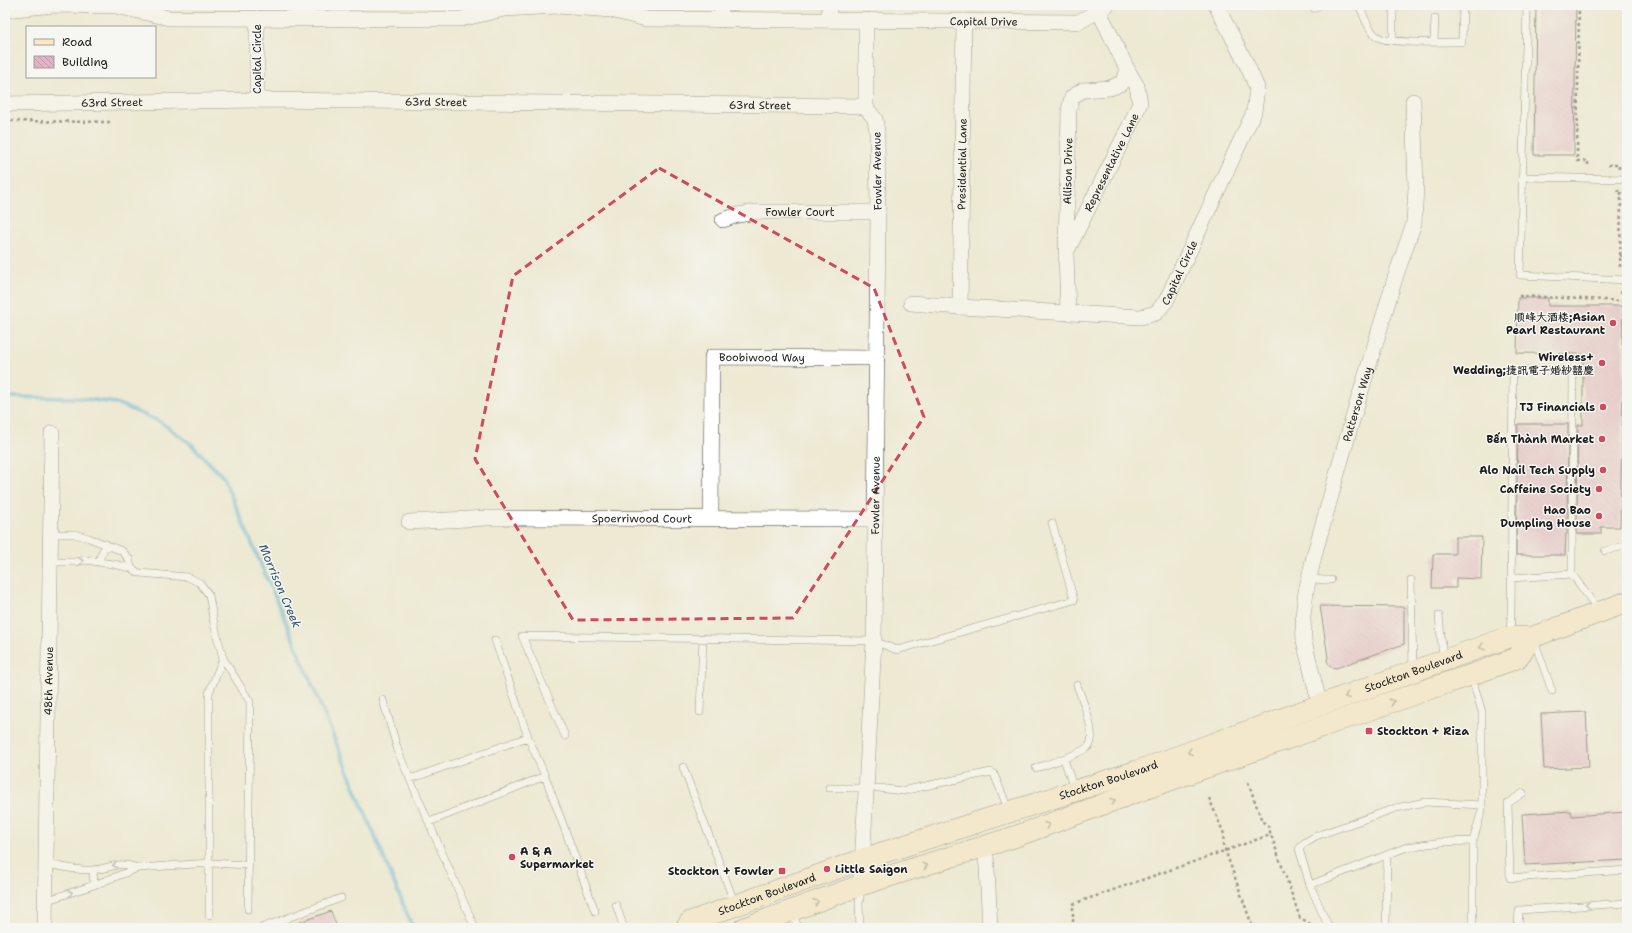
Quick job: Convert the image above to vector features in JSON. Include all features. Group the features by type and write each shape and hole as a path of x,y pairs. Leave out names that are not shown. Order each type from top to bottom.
{"main road":[{"name":"Stockton Boulevard","path":"686,928 690,922 863,859 1137,771 1510,637 1533,637 1627,602"},
{"name":"Stockton Boulevard","path":"744,928 795,920 861,885 985,847 1212,765 1471,675 1516,658 1533,637"},
{"path":"1212,765 1223,748 1306,720 1320,706"},
{"path":"975,824 985,847"}],"street":[{"name":"Capital Drive","path":"5,10 21,7 62,5 116,6 127,7 169,18 236,12 257,18 396,12 461,19 504,7 558,6 611,7 646,19 721,12 829,12 866,20 1079,22 1100,6"},
{"name":"Capital Circle","path":"911,303 1141,317 1156,313 1166,301 1254,112 1256,88 1248,67 1216,5"},
{"name":"Representative Lane","path":"1066,253 1140,103 1137,86 1128,71 1100,6"},
{"name":"Capital Circle","path":"256,100 257,18"},
{"path":"866,20 866,108"},
{"name":"Presidential Lane","path":"960,307 964,21"},
{"name":"Allison Drive","path":"1068,312 1066,253 1069,110 1072,98 1084,90 1110,88 1122,83 1128,71"},
{"name":"63rd Street","path":"5,104 256,100 857,106 866,108"},
{"name":"Patterson Way","path":"1320,706 1304,641 1303,616 1309,578 1352,421 1396,275 1414,223 1416,187 1413,101"},
{"name":"Fowler Avenue","path":"861,885 874,641 878,212 877,131 875,119 866,108"},
{"name":"Fowler Court","path":"723,220 738,215 756,212 878,212"},
{"name":"Boobiwood Way","path":"711,518 712,357 877,358"},
{"name":"48th Avenue","path":"45,928 52,433"},
{"name":"Spoerriwood Court","path":"408,522 487,518 875,519"},
{"path":"985,847 990,928"}],"lane":[{"path":"1359,5 1371,30 1379,38 1393,41 1462,42 1463,5"},
{"path":"1393,5 1393,41"},
{"path":"1527,5 1520,275 1627,280"},
{"path":"1434,41 1435,18"},
{"path":"1523,177 1627,178"},
{"path":"1510,637 1513,371 1573,370 1572,574 1599,612"},
{"path":"565,736 522,636 874,641 897,650 1074,600 1052,523"},
{"path":"50,534 74,534 106,544 122,551 129,559 131,568"},
{"path":"98,562 106,544"},
{"path":"1605,551 1627,545"},
{"path":"50,562 75,562 85,560 131,568 139,573 188,577 200,583 209,595 214,624 223,658 250,702 248,909"},
{"path":"1511,578 1572,574"},
{"path":"1309,578 1331,580"},
{"path":"1411,580 1413,671"},
{"path":"1439,616 1443,660"},
{"path":"1533,637 1552,691"},
{"path":"700,712 703,638"},
{"path":"494,640 528,737 545,776 594,911"},
{"path":"209,915 209,693 223,658"},
{"path":"1471,675 1482,712 1482,810 1473,841 1474,928"},
{"path":"1036,768 1064,759 1088,747 1092,739 1088,715 1077,685"},
{"path":"383,700 399,754 475,928"},
{"path":"410,779 528,737"},
{"path":"1064,759 1075,791"},
{"path":"683,767 735,905"},
{"path":"829,788 865,788 902,791 991,772 994,774 1009,812"},
{"path":"429,822 545,776"},
{"path":"1524,793 1508,803 1510,878 1627,870"},
{"path":"1329,928 1310,884 1299,849 1304,843 1316,836 1396,808 1425,802 1482,805"},
{"path":"1310,884 1407,847 1442,842 1473,841"},
{"path":"1386,928 1387,855"},
{"path":"45,901 94,885 138,868 210,863 249,865"},
{"path":"46,864 93,870 116,864 125,864 138,868"},
{"path":"93,870 94,885"},
{"path":"860,928 859,904 861,885"},
{"path":"261,928 341,898"},
{"path":"1518,928 1519,910 1627,903"},
{"path":"616,904 624,928"}],"path":[{"path":"1579,5 1577,161 1588,161 1588,165"},
{"path":"5,121 113,122"},
{"path":"1608,165 1619,165 1619,172"},
{"path":"1618,189 1618,192 1621,192 1620,273"},
{"path":"1620,255 1627,258"},
{"path":"1620,291 1626,301"},
{"path":"1519,296 1626,301"},
{"path":"1248,782 1262,820 1268,826 1300,918 1313,928"},
{"path":"1209,798 1224,834 1223,844 1225,851 1253,928"},
{"path":"1073,928 1073,904 1270,835"}],"highlighted area":[{"path":"659,168 874,288 924,417 793,618 573,620 475,459 513,276"}],"building":[{"path":"1536,5 1576,5 1574,155 1534,155"},
{"path":"1518,298 1548,298 1548,306 1623,306 1622,345 1624,345 1620,527 1601,527 1601,534 1577,534 1578,425 1583,425 1583,354 1517,353"},
{"path":"1518,424 1568,424 1567,534 1565,555 1516,555"},
{"path":"1455,537 1482,537 1481,579 1456,578 1456,588 1432,588 1433,554 1455,554"},
{"path":"1320,606 1404,607 1404,644 1336,668 1331,667 1327,661 1328,657"},
{"path":"1586,712 1589,767 1544,769 1541,714"},
{"path":"1571,811 1572,816 1627,812 1627,860 1525,865 1522,814"},
{"path":"331,911 337,928 289,928 289,926"}],"waterway":[{"name":"Morrison Creek","path":"5,397 78,398 116,403 159,421 191,444 223,477 286,622 413,928"}],"place":[{"name":"顺峰大酒楼;Asian Pearl Restaurant","path":"1613,323"},
{"name":"Wireless+ Wedding;捷訊電子婚紗囍慶","path":"1602,363"},
{"name":"TJ Financials","path":"1603,407"},
{"name":"Bến Thành Market","path":"1602,439"},
{"name":"Alo Nail Tech Supply","path":"1603,470"},
{"name":"Caffeine Society","path":"1599,489"},
{"name":"Hao Bao Dumpling House","path":"1599,516"},
{"name":"Stockton + Riza","path":"1369,731"},
{"name":"A & A Supermarket","path":"512,857"},
{"name":"Little Saigon","path":"827,869"},
{"name":"Stockton + Fowler","path":"782,871"}]}
